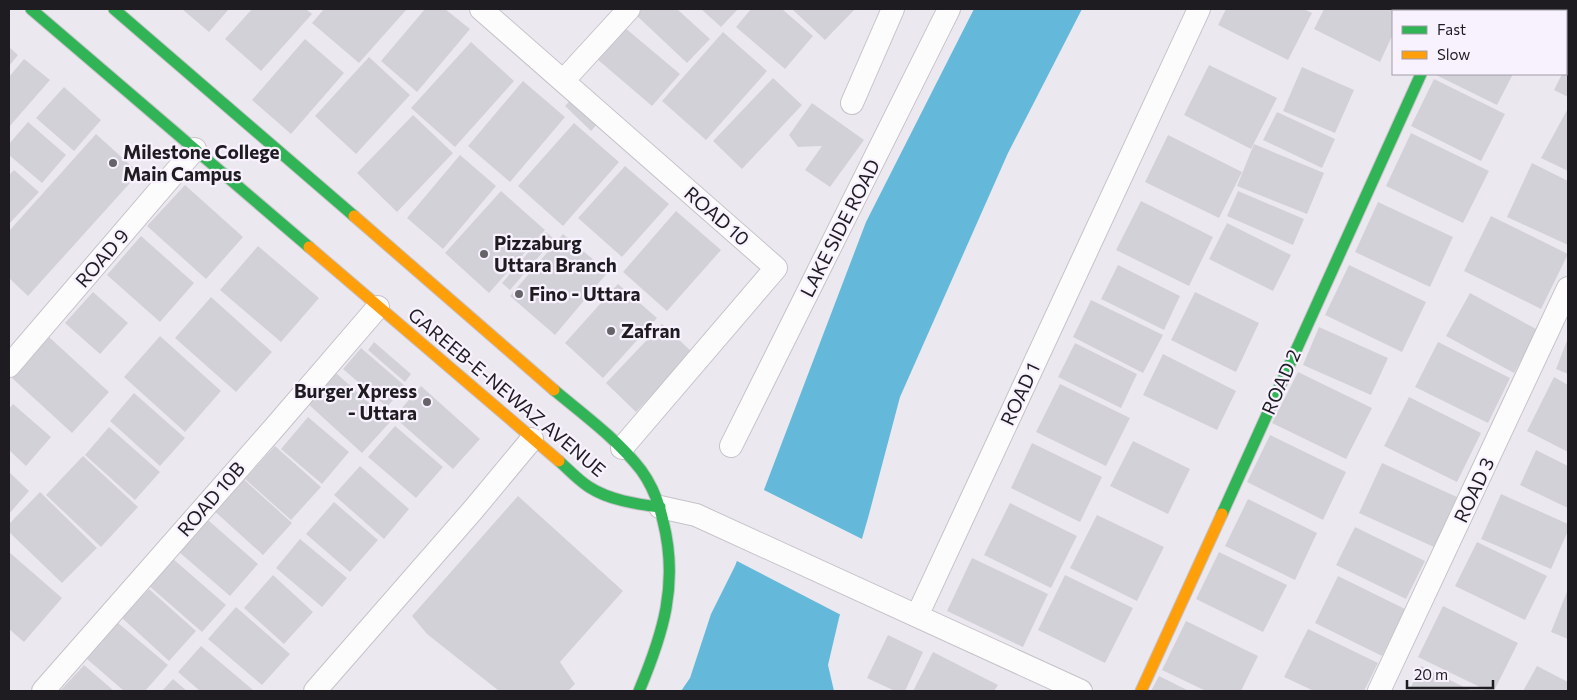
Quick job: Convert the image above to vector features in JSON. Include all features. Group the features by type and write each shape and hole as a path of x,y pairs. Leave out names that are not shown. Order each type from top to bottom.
{"street":[{"name":"GAREEB-E-NEWAZ AVENUE","path":"32,9 589,487 610,497 632,504 660,507 650,484 639,466 622,448 114,9"},
{"name":"ROAD 10","path":"481,9 776,268 622,448"},
{"path":"563,81 629,9"},
{"path":"852,103 893,9"},
{"name":"LAKE SIDE ROAD","path":"730,446 949,9"},
{"name":"ROAD 1","path":"917,616 1199,9"},
{"name":"ROAD 2","path":"1141,691 1421,75"},
{"name":"ROAD 9","path":"12,355 196,150"},
{"name":"ROAD 3","path":"1380,691 1568,288"},
{"name":"ROAD 10B","path":"43,691 274,428 378,306"},
{"path":"315,691 473,510 532,439"},
{"path":"639,691 654,655 668,603 669,555 660,507 696,515 1081,691"}],"water":[{"path":"974,9 1082,9 1008,153 900,397 839,618 828,665 834,691 681,691 690,678 711,614 735,566 866,222"}],"pier":[{"path":"762,489 864,540 843,616 735,560"}],"building":[{"path":"182,9 229,9 209,32"},
{"path":"252,9 306,9 312,14 261,71 225,39"},
{"path":"324,9 407,9 359,63 312,23"},
{"path":"425,9 445,9 470,29 417,92 381,61"},
{"path":"642,9 677,9 710,39 687,63 636,15"},
{"path":"701,9 738,9 721,27"},
{"path":"751,9 782,9 813,36 785,69 736,27"},
{"path":"792,9 855,9 825,40"},
{"path":"1226,9 1304,9 1312,13 1288,60 1218,25"},
{"path":"1324,9 1398,10 1392,10 1392,36 1380,62 1314,29"},
{"path":"1472,9 1560,9 1560,10"},
{"path":"624,27 680,74 652,106 597,59"},
{"path":"723,32 767,71 706,140 662,101"},
{"path":"305,39 344,73 291,134 252,100"},
{"path":"471,42 514,81 455,147 411,108"},
{"path":"9,47 18,55 9,66"},
{"path":"369,57 410,95 356,154 315,116"},
{"path":"24,59 50,80 9,127 9,77"},
{"path":"1568,61 1568,97 1554,90 1562,75 1567,75"},
{"path":"1209,65 1277,98 1251,149 1184,115"},
{"path":"1302,67 1354,90 1335,133 1283,111"},
{"path":"1436,75 1512,75 1497,105"},
{"path":"773,78 802,105 742,169 713,141"},
{"path":"1434,79 1505,114 1481,161 1411,126"},
{"path":"523,81 565,117 510,182 468,146"},
{"path":"64,87 101,120 74,151 36,118"},
{"path":"578,92 604,117 591,131 565,106"},
{"path":"812,103 864,140 830,187 805,170 822,146 798,147 789,135"},
{"path":"1568,110 1568,171 1541,158"},
{"path":"1277,112 1335,139 1322,168 1263,140"},
{"path":"413,115 453,153 397,212 357,173"},
{"path":"28,122 66,155 42,183 9,155 9,144"},
{"path":"574,123 619,162 563,226 518,186"},
{"path":"1411,133 1489,171 1463,223 1386,186"},
{"path":"96,134 139,173 28,296 9,278 9,231"},
{"path":"1168,135 1242,172 1219,218 1145,182"},
{"path":"1254,144 1324,173 1307,214 1237,186"},
{"path":"460,155 496,186 443,249 407,218"},
{"path":"1532,163 1568,181 1568,245 1507,217"},
{"path":"625,166 669,204 622,257 578,218"},
{"path":"14,170 39,192 9,224 9,175"},
{"path":"185,185 243,237 206,279 147,226"},
{"path":"501,191 545,230 489,293 445,253"},
{"path":"1238,191 1304,219 1293,245 1227,216"},
{"path":"1141,201 1213,237 1189,286 1116,250"},
{"path":"1378,202 1453,237 1430,287 1355,252"},
{"path":"676,211 721,250 667,311 623,272"},
{"path":"1491,216 1568,254 1541,309 1464,271"},
{"path":"1227,223 1291,255 1273,291 1209,259"},
{"path":"546,232 554,239 510,290 502,283"},
{"path":"563,234 608,272 555,335 510,296"},
{"path":"141,236 194,283 160,322 107,275"},
{"path":"258,246 319,298 281,342 220,290"},
{"path":"1118,265 1180,296 1164,330 1101,299"},
{"path":"1349,265 1426,302 1402,352 1325,315"},
{"name":"Zafran","path":"618,284 657,318 603,378 565,343"},
{"path":"93,292 128,323 100,354 65,323"},
{"path":"1195,292 1259,323 1236,372 1171,340"},
{"path":"1470,293 1538,330 1514,373 1446,336"},
{"path":"211,297 272,352 236,392 175,338"},
{"path":"1091,300 1163,335 1143,373 1073,337"},
{"path":"662,324 692,352 636,412 606,383"},
{"path":"1319,327 1388,358 1371,395 1303,365"},
{"path":"160,336 221,391 185,432 124,377"},
{"path":"49,337 109,392 72,433 12,378"},
{"path":"1568,338 1568,374 1556,369"},
{"path":"374,342 411,374 405,382 368,350"},
{"path":"1438,342 1510,378 1488,423 1415,387"},
{"path":"1075,343 1137,374 1121,408 1058,377"},
{"path":"361,348 405,386 387,407 343,369"},
{"path":"1163,354 1236,391 1217,430 1143,395"},
{"path":"335,372 390,422 362,453 307,403"},
{"path":"1298,372 1372,408 1346,459 1272,423"},
{"path":"1554,377 1568,385 1568,452 1527,431"},
{"path":"1060,384 1130,418 1106,466 1036,432"},
{"path":"421,386 480,439 453,469 394,417"},
{"path":"134,393 185,438 160,466 110,421"},
{"path":"1409,397 1481,433 1457,482 1384,446"},
{"path":"13,404 51,437 26,466 9,450 9,409"},
{"path":"308,417 349,452 322,484 281,449"},
{"path":"395,426 443,467 416,498 368,457"},
{"path":"109,427 160,472 135,500 85,455"},
{"path":"1270,435 1346,472 1323,520 1247,482"},
{"path":"1133,441 1190,469 1168,514 1110,486"},
{"path":"1032,443 1102,477 1080,522 1011,488"},
{"path":"275,446 321,487 291,520 245,479"},
{"path":"1536,450 1568,466 1568,508 1520,485"},
{"path":"83,456 138,507 101,547 46,495"},
{"path":"1382,463 1457,497 1434,547 1359,513"},
{"path":"360,466 409,509 384,539 334,495"},
{"path":"9,472 29,491 9,514"},
{"path":"240,476 292,523 263,555 211,508"},
{"path":"40,492 97,548 62,583 9,532 9,524"},
{"path":"1501,494 1568,524 1568,531 1551,569 1481,539"},
{"path":"518,496 623,591 560,662 575,684 568,691 499,691 427,634 412,616"},
{"path":"1248,499 1317,533 1295,580 1225,546"},
{"path":"334,502 378,540 350,572 306,534"},
{"path":"1010,503 1077,536 1051,588 984,555"},
{"path":"1097,515 1164,547 1137,601 1070,568"},
{"path":"208,520 258,564 230,596 179,552"},
{"path":"1355,527 1425,561 1406,599 1336,565"},
{"path":"300,539 347,578 322,607 276,568"},
{"path":"1477,542 1547,576 1525,620 1455,586"},
{"path":"9,552 62,598 24,642 9,629"},
{"path":"1219,552 1287,585 1263,632 1196,599"},
{"path":"172,558 226,605 202,632 148,585"},
{"path":"972,558 1048,594 1023,647 947,611"},
{"path":"273,575 313,612 284,644 244,608"},
{"path":"1065,575 1133,608 1105,663 1038,630"},
{"path":"1338,576 1405,609 1382,656 1315,623"},
{"path":"149,589 196,631 169,661 122,618"},
{"path":"1568,589 1568,639 1551,632"},
{"path":"1443,606 1518,643 1494,691 1488,691 1418,657"},
{"path":"236,607 290,654 262,685 208,639"},
{"path":"1186,621 1258,656 1241,691 1206,691 1162,670"},
{"path":"118,623 168,665 145,691 124,691 87,659"},
{"path":"1308,629 1378,663 1364,691 1314,691 1284,677"},
{"path":"888,635 923,652 905,691 895,691 867,678"},
{"path":"201,646 253,690 200,691 178,672"},
{"path":"933,652 998,685 994,691 913,691"},
{"path":"84,665 114,691 60,691"},
{"path":"1421,666 1472,691 1409,691"},
{"path":"1537,666 1568,682 1568,691 1523,691"},
{"path":"1159,676 1189,691 1151,691"},
{"path":"173,679 187,691 162,691"}],"traffic: fast":[{"path":"31,9 309,247"},
{"path":"114,9 354,216"},
{"path":"1222,514 1421,75"},
{"path":"554,390 600,428 632,459 649,482 661,514 668,544 669,587 661,629 639,691"},
{"path":"559,461 589,487 605,495 623,501 660,507"}],"traffic: slow":[{"path":"354,216 554,390"},
{"path":"309,247 559,461"},
{"path":"1141,691 1222,514"}],"place":[{"name":"Milestone College Main Campus","path":"113,163"},
{"name":"Pizzaburg Uttara Branch","path":"484,254"},
{"name":"Fino - Uttara","path":"519,294"},
{"name":"Zafran","path":"611,331"},
{"name":"Burger Xpress - Uttara","path":"427,402"}]}
